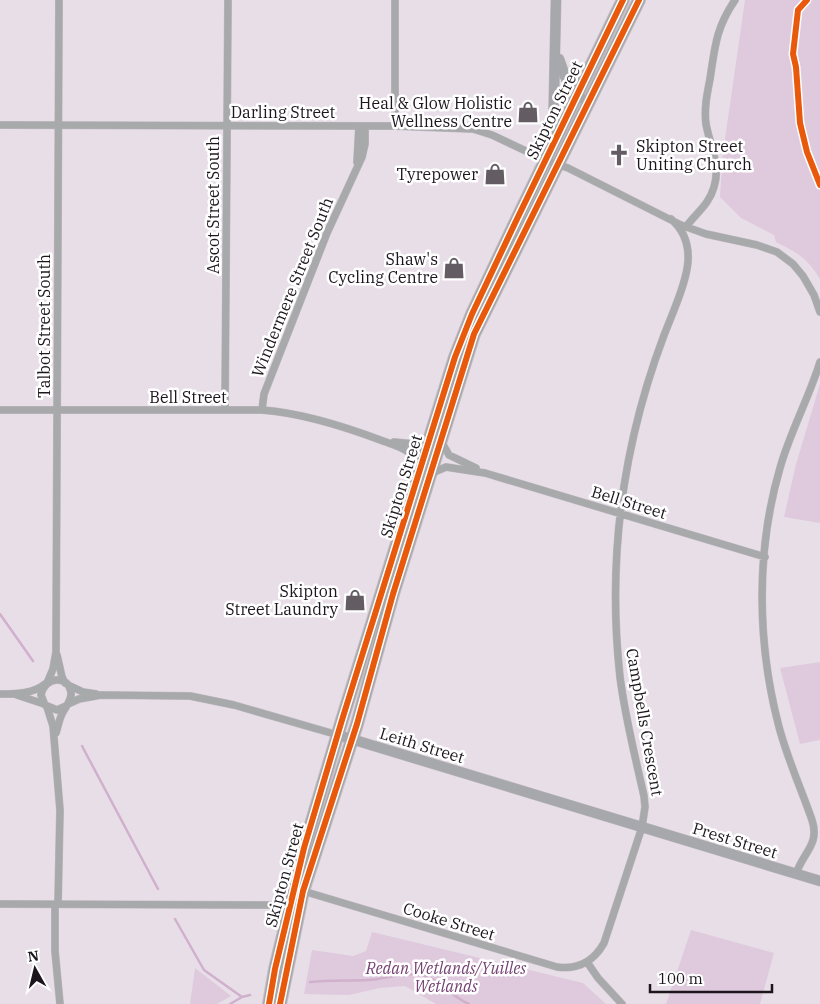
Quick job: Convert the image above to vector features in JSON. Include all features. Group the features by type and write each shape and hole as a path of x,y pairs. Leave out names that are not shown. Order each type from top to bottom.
{"highway":[{"name":"Skipton Street","path":"270,1004 275,969 304,848 338,735 425,473 465,330 623,0"},
{"name":"Skipton Street","path":"436,437 474,334 638,0"},
{"name":"Skipton Street","path":"280,1004 303,891 352,740 425,473"}],"main road":[{"path":"553,143 556,0"},
{"path":"556,44 562,73 586,107"},
{"name":"Leith Street","path":"338,735 642,827"},
{"name":"Prest Street","path":"642,827 820,881"}],"street":[{"name":"Talbot Street South","path":"46,684 52,670 56,652 59,0"},
{"name":"Ascot Street South","path":"225,410 228,0"},
{"path":"395,0 395,126"},
{"path":"686,227 707,203 716,182 716,165 706,126 706,100 716,38 725,14 734,0"},
{"name":"Darling Street","path":"0,125 395,126 473,129 492,135 545,160 559,164 686,227 718,238 756,244 780,254 793,264 803,276 814,295 820,312"},
{"name":"Windermere Street South","path":"262,410 264,394 328,233 364,150 362,126"},
{"name":"Campbells Crescent","path":"587,962 598,952 604,943 642,827 645,803 626,718 616,638 615,580 619,514 635,423 657,353 688,272 689,256 686,242 682,231 671,219"},
{"path":"796,874 812,844 815,832 779,725 769,682 762,602 764,557 769,518 779,471 795,424 820,362"},
{"name":"Bell Street","path":"0,410 262,410 291,414 372,437 412,444 436,437 449,455 485,473"},
{"name":"Bell Street","path":"372,437 408,452 425,473 446,467 485,473 764,557"},
{"name":"Talbot Street South","path":"56,652 62,677 67,684"},
{"path":"0,694 14,694 37,690 55,680 67,684 71,694 60,716 54,741"},
{"path":"46,684 41,694 52,720 61,827 56,951 60,1004"},
{"name":"Leith Street","path":"67,684 83,692 101,695 179,696 208,699 338,735"},
{"path":"14,694 57,710 67,705"},
{"name":"Leith Street","path":"67,705 83,698 101,695"},
{"name":"Cooke Street","path":"303,891 557,967 571,968 587,962"},
{"path":"0,904 289,905"},
{"path":"587,962 598,978 622,1004"}],"green space":[{"path":"745,0 820,0 820,279 811,266 801,257 776,242 774,235 741,218 720,197 723,153"},
{"path":"820,384 820,523 784,517 796,464"},
{"path":"820,662 820,740 800,744 780,668"},
{"path":"691,930 774,953 760,1004 666,1004"},
{"name":"Redan Wetlands/Yuilles Wetlands","path":"372,932 583,983 606,1004 436,1004 405,986 380,988 349,995 304,994 312,950 353,956 366,951"},
{"path":"195,968 231,996 217,1004 190,1004"}],"waterway":[{"path":"0,614 33,661"},
{"path":"82,746 158,889"},
{"path":"175,919 204,970 242,997 250,995"},
{"path":"310,982 368,980 415,974 430,978 469,1004"},
{"path":"230,1004 242,997"}],"cycle path":[{"path":"269,1004 275,969 304,848 455,357 472,314 623,0"},
{"path":"280,1004 303,891 357,724 393,594 474,334 639,0"},
{"path":"807,0 798,10 793,54 796,67 800,123 807,152 820,185"}],"place":[{"name":"Heal & Glow Holistic Wellness Centre","path":"528,112"},
{"name":"Skipton Street Uniting Church","path":"619,155"},
{"name":"Tyrepower","path":"495,174"},
{"name":"Shaw's Cycling Centre","path":"454,268"},
{"name":"Skipton Street Laundry","path":"355,600"}]}
